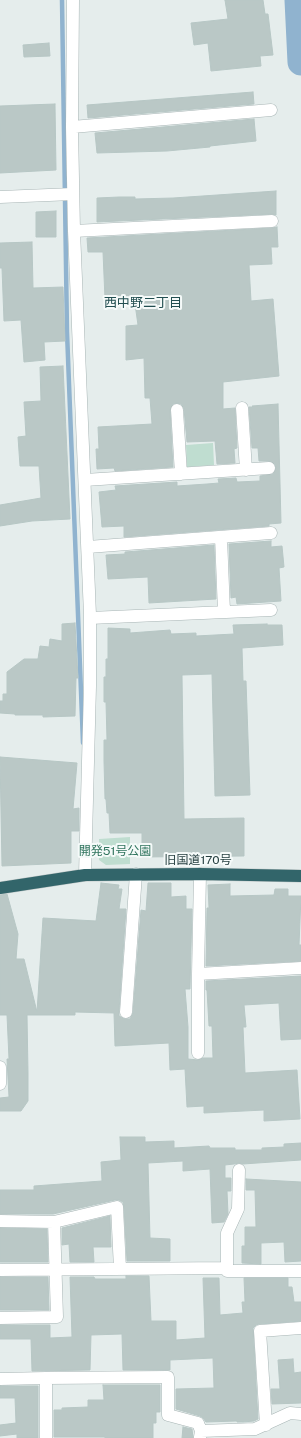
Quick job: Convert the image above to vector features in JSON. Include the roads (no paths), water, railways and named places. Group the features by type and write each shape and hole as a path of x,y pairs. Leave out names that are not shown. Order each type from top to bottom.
{"highway":[{"name":"旧国道170号","path":"0,888 85,875 200,874 300,876"}],"street":[{"path":"73,0 72,127 74,231 90,618 90,686 85,875"},
{"path":"72,127 271,110"},
{"path":"0,196 74,194"},
{"path":"74,231 272,221"},
{"path":"242,408 246,470"},
{"path":"177,410 181,474"},
{"path":"85,480 269,468"},
{"path":"88,547 271,533"},
{"path":"221,537 224,612"},
{"path":"90,618 271,610"},
{"path":"126,1012 136,874"},
{"path":"198,1053 200,874"},
{"path":"198,974 301,968"},
{"path":"0,1067 0,1084"},
{"path":"239,1170 238,1208 227,1233 227,1272 301,1271"},
{"path":"0,1221 54,1222 117,1207 120,1269"},
{"path":"0,1318 57,1317 54,1222"},
{"path":"0,1270 227,1268"},
{"path":"266,1425 260,1331 301,1328"},
{"path":"0,1379 168,1377 168,1415 198,1423 200,1434 255,1430 290,1413 301,1414"},
{"path":"46,1378 46,1438"}],"waterway":[{"path":"62,0 67,332 83,743"},
{"path":"298,0 301,62"}],"district":[{"name":"西中野二丁目","path":"143,303"}],"park label":[{"name":"開発51号公園","path":"115,851"}]}
